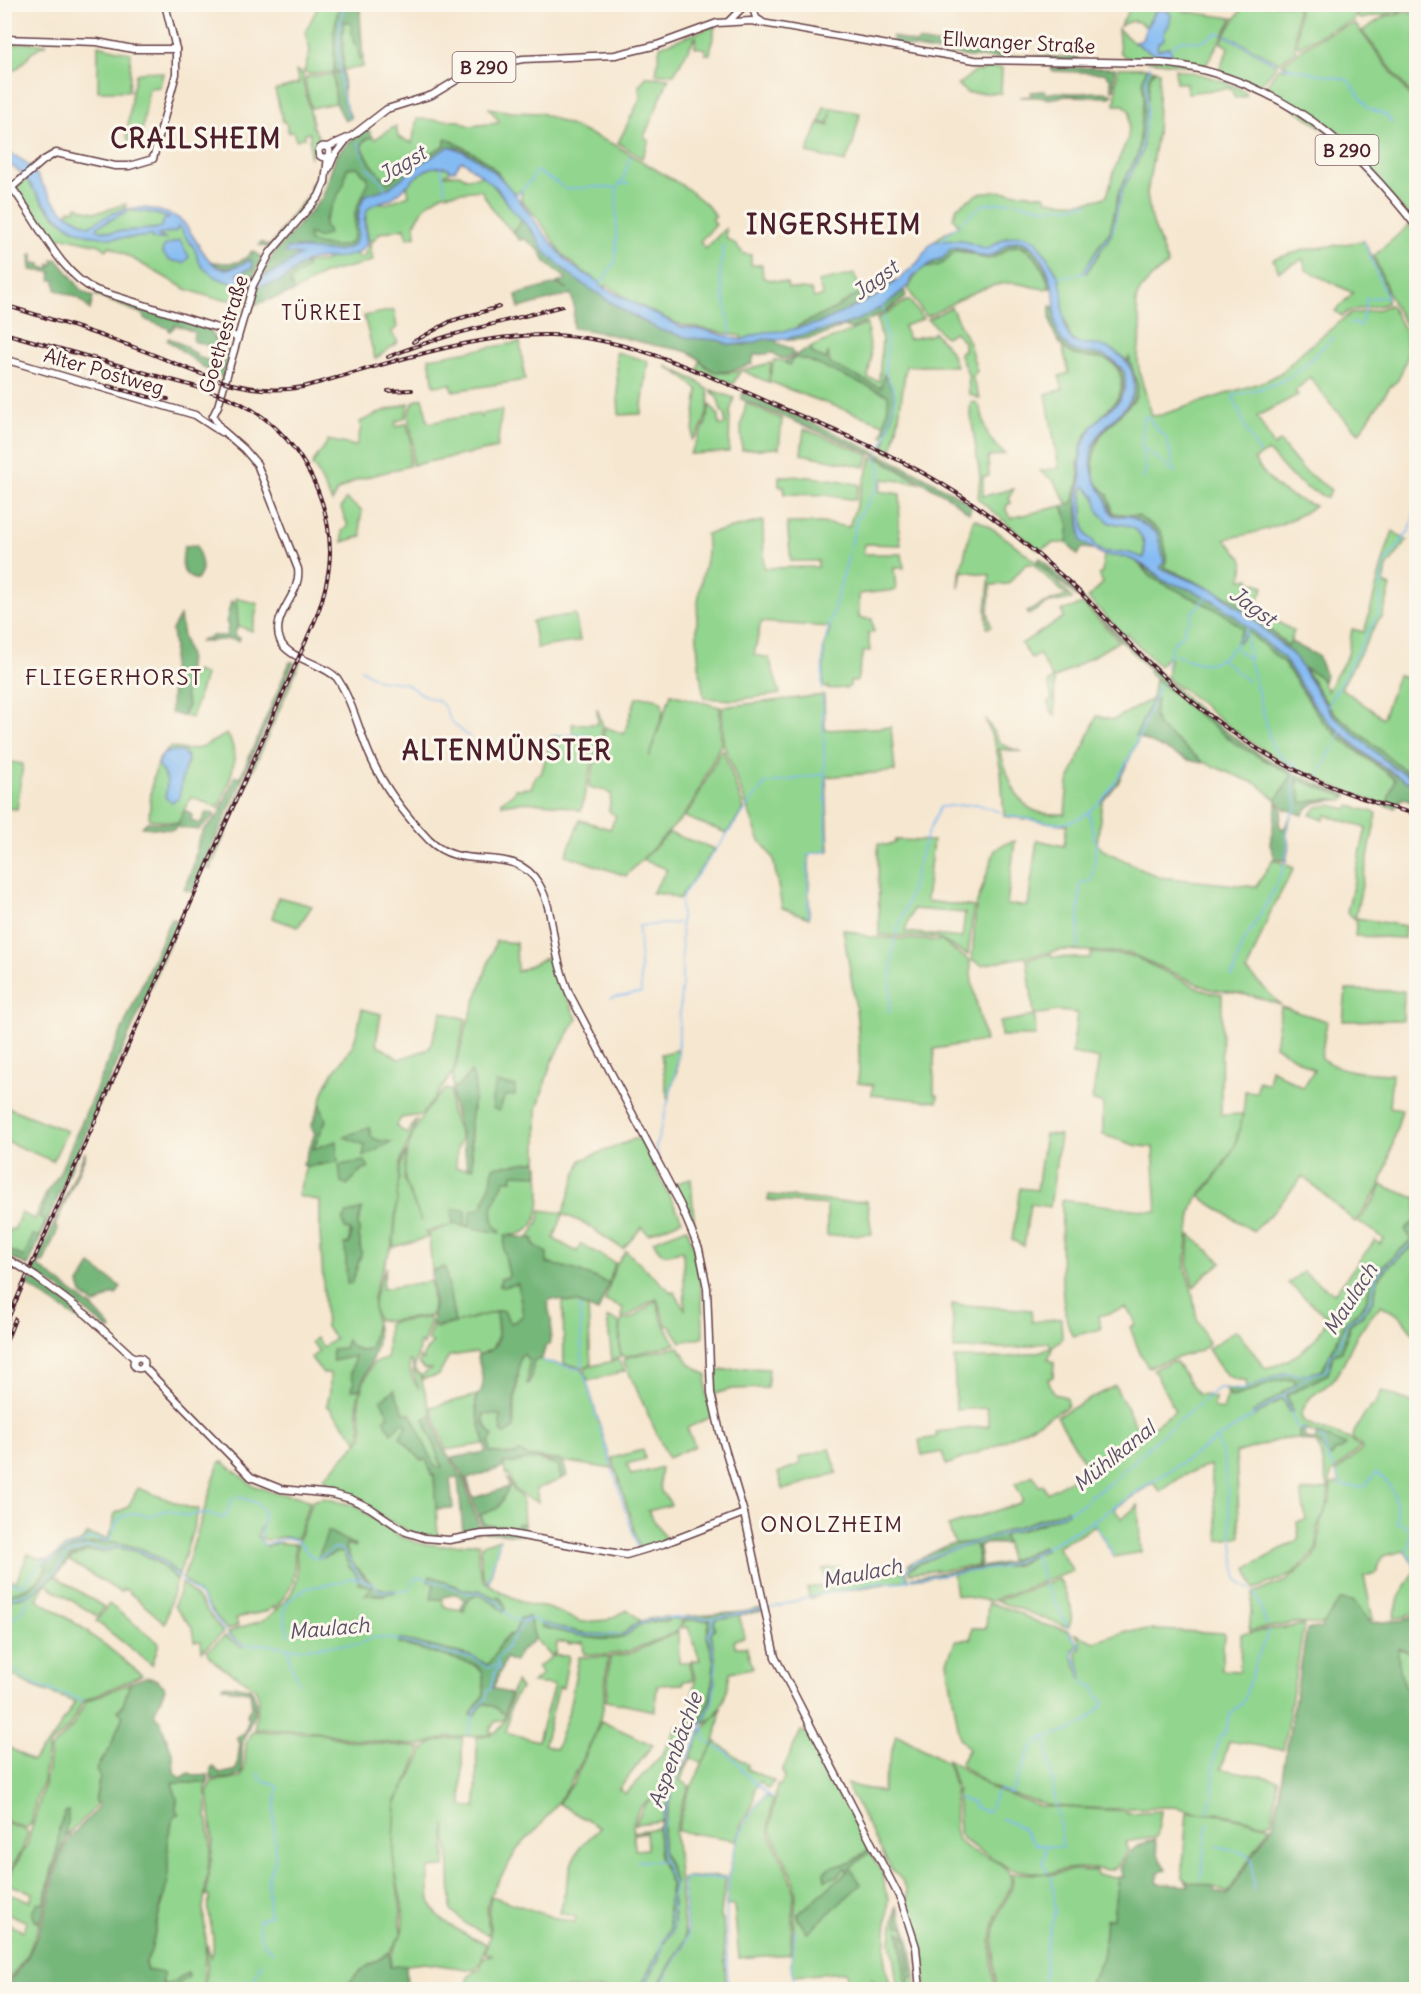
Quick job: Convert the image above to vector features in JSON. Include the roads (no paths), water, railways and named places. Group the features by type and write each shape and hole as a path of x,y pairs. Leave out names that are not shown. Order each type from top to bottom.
{"main road":[{"path":"165,4 176,48 175,80 170,104 160,129 156,153 151,160 125,166 104,165 60,153 54,154 9,190 18,197 74,276 86,285 220,330 237,338"},
{"path":"743,21 748,4"},
{"path":"728,21 748,4"},
{"path":"748,4 756,18 762,22"},
{"name":"Ellwanger Straße","path":"327,174 327,153 387,109 432,95 462,76 491,65 523,59 615,55 657,45 707,26 728,21 743,21 762,22 884,46 975,60 1150,63 1184,66 1218,75 1261,92 1299,112 1342,145 1416,226"},
{"path":"4,39 96,42 133,49 176,48"},
{"name":"B 290","path":"327,174 334,156 345,139"},
{"name":"Goethestraße","path":"213,416 218,406 248,298 263,264 282,238 315,202 323,188 327,174"},
{"path":"220,330 236,330 240,326"},
{"path":"227,331 237,338"},
{"name":"Alter Postweg","path":"4,359 208,419 213,416"},
{"path":"198,416 241,446"},
{"path":"213,416 218,429"},
{"path":"213,416 221,429 254,459 298,569 297,586 278,627 282,645 327,669 338,678 381,776 429,840 441,850 454,856 510,861 527,870 536,879 543,894 557,956 569,993 692,1229 703,1262 707,1295 711,1393 744,1513 775,1658 907,1915 916,1947 920,1989"},
{"path":"4,1257 36,1277 87,1315 135,1359 136,1368 143,1366 251,1477 281,1489 332,1494 351,1499 406,1532 425,1538 449,1540 482,1534 506,1533 626,1555 744,1513"}],"water":[{"path":"1159,7 1161,11 1168,11 1171,15 1169,25 1164,32 1164,39 1158,43 1157,47 1158,50 1168,47 1172,53 1167,57 1134,43 1142,40 1146,27"},
{"path":"450,146 471,155 507,185 567,261 601,284 600,286 681,327 708,331 741,340 765,332 785,331 820,323 875,297 918,262 931,243 935,241 961,240 986,249 1016,235 1029,237 1036,241 1057,273 1062,292 1065,327 1071,339 1078,343 1108,348 1122,357 1131,369 1134,385 1132,396 1120,413 1103,429 1092,450 1093,475 1112,514 1130,516 1157,533 1164,561 1160,568 1217,592 1249,616 1295,657 1331,714 1394,768 1416,779 1416,785 1404,780 1367,755 1328,721 1315,706 1284,658 1235,616 1192,590 1162,580 1156,573 1136,561 1125,557 1103,555 1081,541 1078,498 1081,483 1082,446 1094,424 1120,400 1125,387 1125,373 1109,358 1073,350 1061,339 1056,326 1053,288 1041,258 1030,245 1023,242 1012,242 989,256 961,248 951,248 943,258 934,261 913,276 908,286 885,305 860,319 837,327 780,340 764,339 753,343 730,345 718,340 690,338 660,330 623,310 575,279 547,254 533,232 511,208 497,188 463,161 455,170 430,168 416,176 398,194 371,206 365,220 367,244 356,254 307,261 283,280 259,286 226,281 208,272 178,227 176,231 158,235 165,239 153,239 151,236 100,237 74,229 61,221 49,209 20,172 5,163 5,152 31,167 57,205 80,222 89,226 116,212 134,208 153,209 169,214 183,222 213,263 228,269 251,260 253,267 237,274 254,278 270,274 300,255 285,253 287,248 330,251 350,247 356,241 359,212 366,195 389,188 419,165","holes":["130,210 152,213 169,218 164,220 161,227 155,229 110,232 97,229 98,226","1085,486 1095,497 1099,512 1110,523 1126,525 1137,531 1144,542 1144,558 1126,552 1104,552 1095,546 1084,528 1082,490"]},
{"path":"180,240 189,257 184,263 169,260 162,252 164,246"},
{"path":"171,751 183,752 188,759 179,798 172,802 166,798 167,780 158,764 163,754"}],"waterway":[{"path":"344,4 339,33 339,62 342,91 349,119"},
{"path":"1169,51 1177,42 1184,40 1199,42 1218,33 1222,34"},
{"path":"1226,35 1275,63"},
{"path":"1057,277 1083,274 1113,230 1121,192 1141,152 1147,111 1146,77 1151,64"},
{"path":"1281,66 1348,80 1368,108 1386,115 1392,123"},
{"name":"Jagst","path":"358,141 366,166 381,181 386,191"},
{"path":"601,283 616,260 617,188 624,178 630,156"},
{"path":"441,167 444,181"},
{"path":"516,197 536,171 565,189 616,188"},
{"path":"444,182 445,190"},
{"path":"621,184 629,183"},
{"path":"976,210 983,204 1011,202"},
{"path":"1014,202 1041,208 1089,204"},
{"path":"959,224 975,211"},
{"path":"940,241 957,226"},
{"path":"1364,242 1387,297 1366,298 1365,309"},
{"path":"723,245 720,277 730,328"},
{"path":"882,305 884,313"},
{"path":"1350,325 1354,323 1360,327 1364,312"},
{"path":"880,450 887,435 895,397 885,373 887,343 883,317"},
{"path":"730,330 730,338"},
{"path":"1259,454 1233,396 1271,385 1290,376 1333,337"},
{"path":"1143,479 1146,470 1142,446 1143,417 1148,417 1161,434 1164,434"},
{"path":"1144,448 1175,472 1166,436"},
{"path":"850,550 857,519 878,487 881,471 877,458"},
{"path":"1327,707 1380,610 1385,563 1410,530 1416,505"},
{"path":"822,690 823,649 849,553"},
{"path":"1166,667 1173,644 1183,635 1185,625 1191,620 1192,613 1207,596"},
{"name":"Jagst","path":"1175,655 1200,663 1221,659 1248,628"},
{"path":"1236,648 1249,660 1246,631"},
{"path":"1221,659 1248,681"},
{"path":"1249,660 1272,745 1282,757 1296,765 1295,768"},
{"path":"361,669 378,680 404,683 427,697 437,700 443,705 451,721 470,738"},
{"path":"1005,815 1064,823 1083,816 1099,803 1125,766 1160,683"},
{"path":"746,808 765,784 825,774 822,697"},
{"path":"1318,777 1341,732"},
{"path":"551,736 589,734"},
{"path":"1232,977 1241,947 1273,892 1284,867 1288,844 1286,833 1291,816 1297,808 1293,788 1294,773"},
{"path":"825,775 827,849"},
{"path":"896,935 925,840 940,807 976,804 1000,812"},
{"path":"681,901 684,893 745,810"},
{"path":"1078,949 1080,883 1092,881 1096,845 1089,813"},
{"path":"808,916 808,854 828,851"},
{"path":"681,904 682,987"},
{"path":"611,998 641,993 639,926 678,923"},
{"path":"889,1013 894,939"},
{"path":"678,1049 681,989"},
{"path":"663,1121 675,1075 678,1051"},
{"path":"658,1156 656,1146 662,1124"},
{"name":"Mühlkanal","path":"906,1581 904,1572 915,1562 1063,1514 1085,1503 1090,1496 1112,1482 1157,1439 1218,1388 1242,1390 1287,1373 1301,1375 1324,1372 1328,1369 1330,1356 1339,1346 1347,1323 1359,1315 1372,1298 1376,1277 1416,1240"},
{"path":"580,1306 582,1366"},
{"path":"542,1361 583,1370"},
{"path":"584,1373 598,1421"},
{"name":"Maulach","path":"768,1609 817,1595 884,1582 897,1583 914,1578 999,1568 1034,1554 1093,1521 1281,1397 1312,1374"},
{"path":"1284,1396 1297,1427 1305,1431"},
{"path":"599,1424 612,1467"},
{"path":"1318,1437 1324,1439 1329,1462 1335,1469"},
{"path":"1217,1441 1224,1460 1232,1538"},
{"path":"613,1470 626,1513"},
{"path":"1337,1473 1341,1486 1364,1487 1376,1472 1388,1483 1396,1501 1397,1524 1403,1524 1411,1530 1410,1544 1406,1552 1415,1563 1416,1571"},
{"path":"10,1583 24,1585 44,1561 52,1560 65,1549 80,1545 90,1538 109,1541 120,1517 137,1513 148,1516 168,1510 186,1516 203,1513 225,1518 231,1501 237,1497 253,1502 264,1512 260,1538 264,1545 292,1539 317,1558 324,1556 334,1548 341,1549 358,1575 368,1583 374,1584 379,1591 405,1591 410,1588 414,1579 422,1577 469,1593 481,1592 492,1601 498,1601 503,1610 516,1621 533,1619 581,1635 625,1635 634,1627 655,1619 716,1618 763,1609"},
{"path":"627,1516 638,1548"},
{"path":"1093,1521 1114,1556"},
{"path":"488,1582 500,1539"},
{"path":"1233,1541 1237,1581 1251,1590"},
{"name":"Maulach","path":"4,1651 8,1625 24,1609 31,1594 58,1569 66,1555 88,1547 107,1550 120,1546 138,1550 161,1561 201,1597 225,1632"},
{"path":"1034,1554 1044,1581"},
{"path":"288,1635 284,1613 287,1602 307,1588 351,1578 360,1579"},
{"path":"1045,1584 1068,1627"},
{"path":"1255,1592 1267,1625"},
{"path":"4,1598 30,1594"},
{"name":"Aspenbächle","path":"641,1990 658,1957 662,1942 671,1932 673,1921 670,1915 673,1909 670,1904 675,1885 664,1861 660,1828 665,1824 664,1817 678,1774 698,1739 713,1699 716,1664 708,1635 715,1618"},
{"name":"Maulach","path":"228,1635 245,1645 261,1644 297,1649 358,1644 375,1637 398,1640 448,1654 474,1658 488,1668 498,1665 496,1660 528,1620"},
{"path":"1208,1813 1213,1797 1214,1758 1219,1739 1225,1732 1230,1714 1245,1697 1255,1663 1269,1631"},
{"path":"999,1790 1011,1794 1030,1750 1039,1741 1086,1722 1104,1703 1096,1694 1095,1687 1084,1683 1072,1654 1080,1645 1068,1632"},
{"path":"289,1649 290,1663 300,1684"},
{"path":"4,1663 34,1684 83,1701"},
{"path":"468,1735 474,1712 486,1699 499,1665"},
{"path":"701,1726 704,1728 704,1739 713,1745"},
{"path":"1046,1738 1056,1806"},
{"path":"716,1747 726,1752 741,1766 741,1770 773,1799"},
{"path":"258,1773 261,1780 278,1787 274,1813 275,1862 268,1876 269,1916 258,1920 261,1938 273,1952"},
{"path":"958,1798 973,1803 974,1807 988,1812 997,1792"},
{"path":"728,1990 726,1912 732,1861 739,1836 751,1814 767,1794"},
{"path":"1001,1818 1022,1828 1035,1844 1063,1848 1057,1808"},
{"path":"1201,1879 1208,1823"},
{"path":"1046,1846 1043,1864 1048,1873"},
{"path":"1217,1846 1248,1854 1252,1859 1253,1890"},
{"path":"637,1861 663,1861"},
{"path":"1044,1980 1046,1946 1055,1911 1052,1876"},
{"path":"658,1990 688,1938 682,1881 684,1879 727,1878"},
{"path":"795,1930 791,1964 796,1990"},
{"path":"250,1990 262,1961"}],"railway":[{"path":"4,305 110,339 203,375 261,389 303,387 456,345 519,336 550,335 604,341 681,364 857,440 907,464 955,492 1000,523 1028,546 1079,591 1175,687 1237,736 1303,774 1376,803 1416,814"},
{"path":"388,357 452,335 562,306"},
{"path":"413,342 451,321 499,307"},
{"path":"4,333 230,398 259,415 277,429 305,465 323,506 330,551 326,585 316,618 4,1328"},
{"path":"108,386 149,397 168,399"},
{"path":"388,391 412,390"},
{"path":"4,1347 15,1319"}],"district":[{"name":"CRAILSHEIM","path":"196,138"},
{"name":"INGERSHEIM","path":"834,224"},
{"name":"TÜRKEI","path":"322,312"},
{"name":"FLIEGERHORST","path":"114,677"},
{"name":"ALTENMÜNSTER","path":"507,750"},
{"name":"ONOLZHEIM","path":"832,1524"}]}
